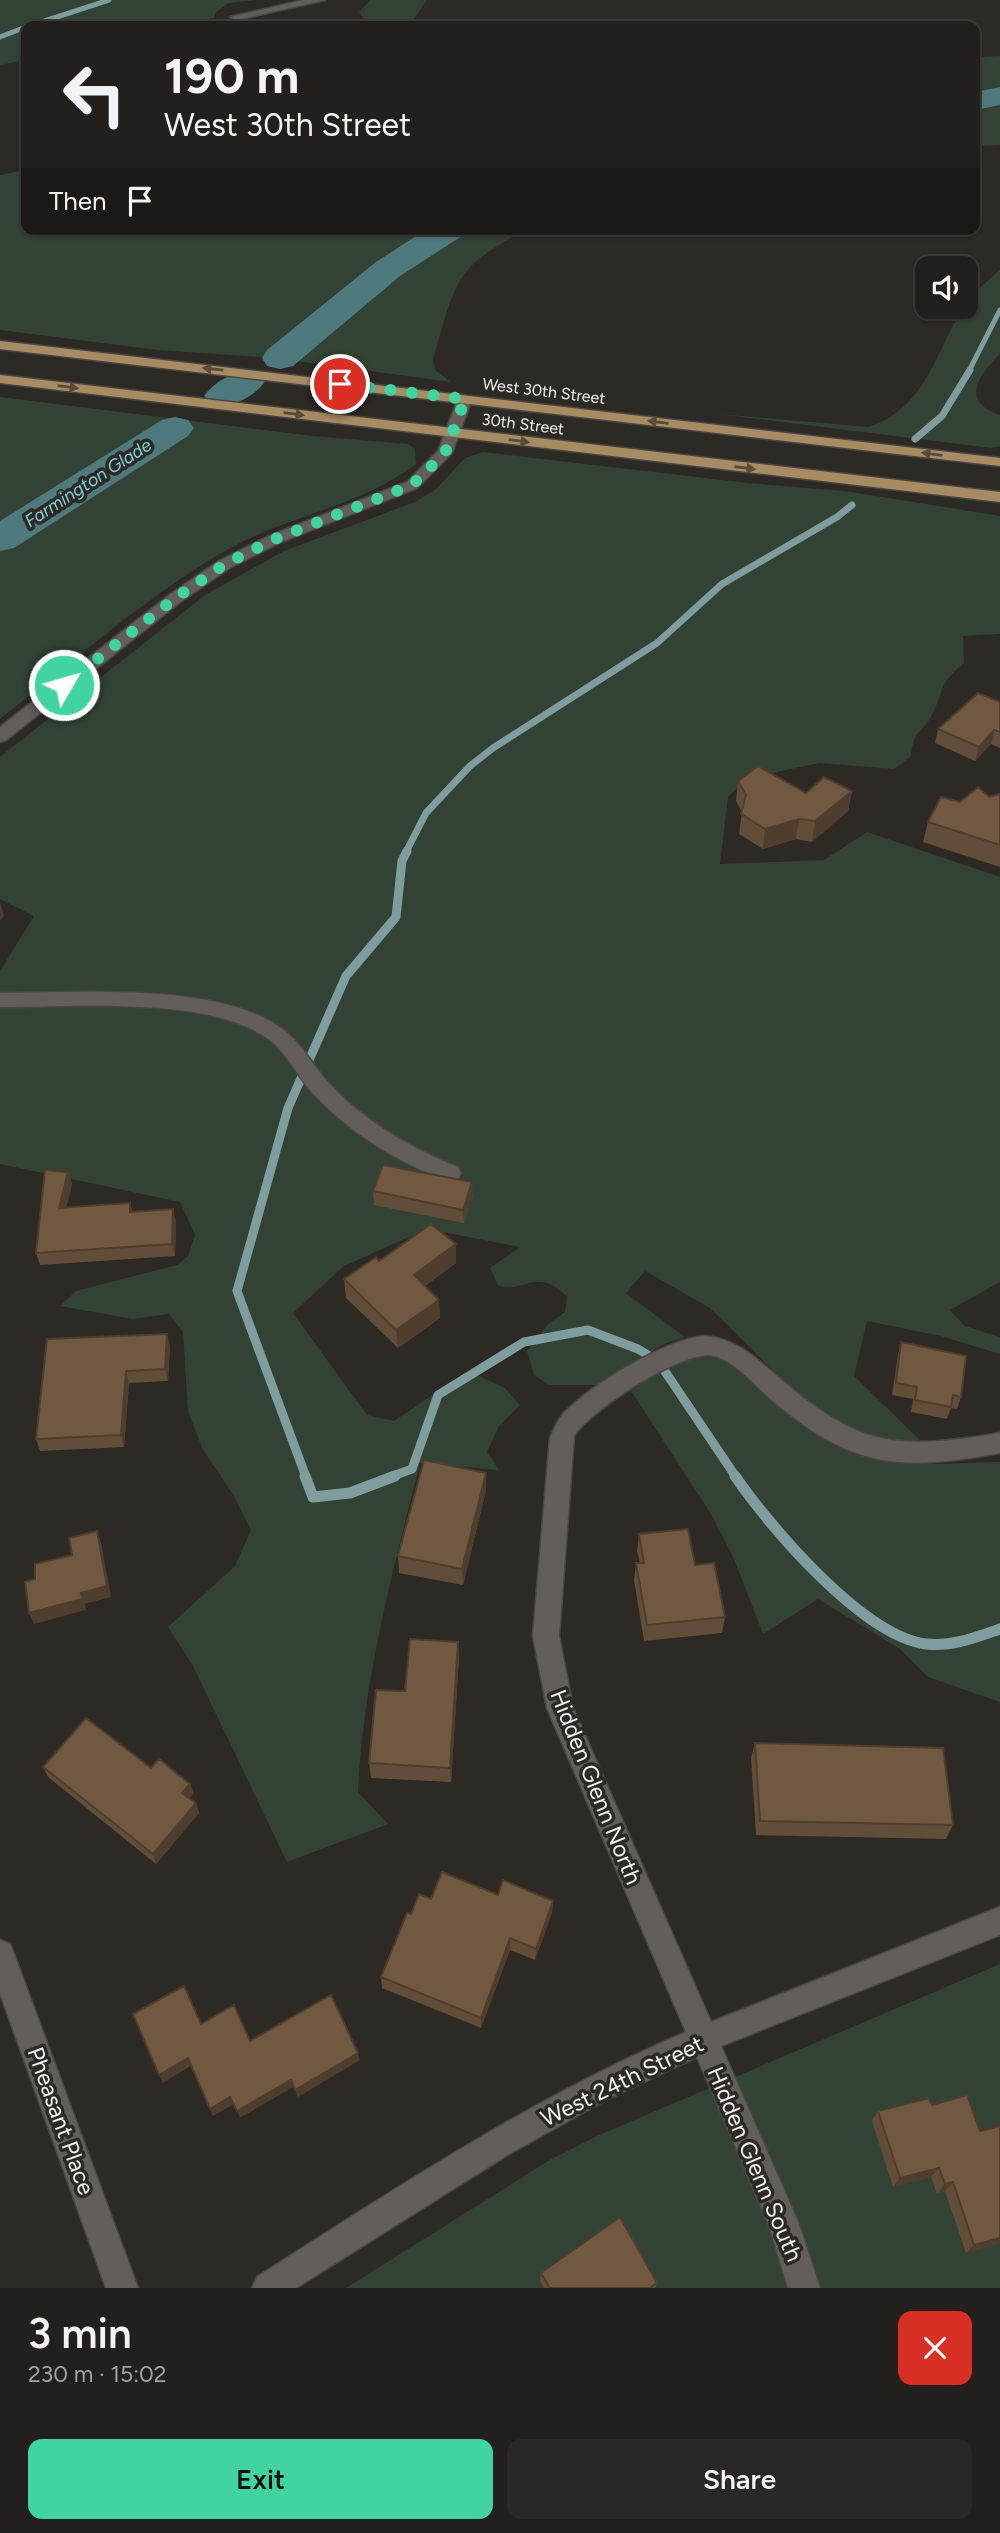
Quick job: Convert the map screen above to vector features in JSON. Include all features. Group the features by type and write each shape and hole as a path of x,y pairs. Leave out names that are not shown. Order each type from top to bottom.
{"main road":[{"name":"West 30th Street","path":"0,345 1000,462"},
{"name":"30th Street","path":"0,379 1000,498"}],"street":[{"path":"236,17 320,0"},
{"path":"0,736 174,599 225,564 275,539 412,485 438,461 453,433 465,399"},
{"path":"0,1000 152,1003 207,1008 258,1022 291,1048 318,1086 350,1114 397,1148 450,1173"},
{"name":"Hidden Glenn North","path":"703,2040 560,1708 550,1667 546,1607 562,1438 570,1423 647,1368 676,1352 706,1345 743,1360 799,1409 832,1432 860,1446 909,1454 1000,1443"},
{"name":"West 24th Street","path":"268,2288 437,2180 641,2067 1000,1921"},
{"name":"Pheasant Place","path":"0,1954 122,2288"},
{"name":"Hidden Glenn South","path":"703,2040 784,2224 804,2288"}],"green space":[{"path":"0,0 257,0 229,3 216,12 214,18 195,21 21,21 21,61 0,65"},
{"path":"370,0 427,0 412,21 365,21 359,12"},
{"path":"1000,56 1000,90 980,96 980,57"},
{"path":"1000,100 1000,145 980,146 980,104"},
{"path":"21,171 21,235 429,235 371,276 283,347 275,358 157,350 0,330 0,175"},
{"path":"453,235 515,235 478,260 466,272 455,291 433,359 435,370 451,382 288,360 392,273"},
{"path":"1000,270 1000,354 985,370 976,395 987,409 1000,415 1000,446 991,448 718,414 869,427 890,417 906,405 919,390 956,319 978,319 978,290"},
{"path":"0,397 313,436 408,444 415,449 416,464 371,491 250,538 197,568 111,630 0,719 0,547 163,442 26,512 0,530"},
{"path":"483,452 748,483 845,491 1000,516 1000,634 963,636 964,663 946,681 933,713 914,740 911,756 894,769 819,763 747,778 728,797 720,864 824,860 867,832 1000,877 1000,1282 950,1310 965,1326 1000,1337 1000,1354 941,1336 867,1321 854,1376 920,1440 895,1444 866,1437 811,1408 710,1308 645,1271 626,1293 685,1337 664,1344 596,1385 549,1385 534,1375 527,1351 548,1324 565,1312 567,1297 547,1283 515,1287 498,1285 490,1268 520,1247 427,1229 344,1266 293,1313 367,1415 394,1421 468,1371 505,1388 520,1405 499,1426 487,1452 499,1470 420,1463 381,1626 361,1750 358,1792 388,1824 287,1862 193,1666 168,1627 235,1566 251,1530 234,1496 203,1450 188,1411 183,1332 169,1314 133,1319 60,1306 76,1291 177,1265 188,1256 195,1235 180,1202 0,1164 0,971 34,916 0,899 0,757 205,595 284,551 415,502 436,489 465,458"},
{"path":"716,1352 805,1426 839,1448 883,1461 906,1463 1000,1462 1000,1702 928,1677 900,1649 818,1599 763,1634 734,1559 711,1514 631,1391 683,1356"},
{"path":"1000,1964 1000,2288 346,2288 548,2161 597,2136"}],"sand":[{"path":"429,235 453,235 392,273 288,360 275,358 283,347 371,276"},
{"path":"175,428 172,435 163,442 0,547 0,530 139,442"}],"building":[{"path":"978,693 1000,702 1000,732 994,730 979,747 938,729"},
{"path":"758,766 806,793 824,777 852,791 815,821 799,819 765,829 741,814 746,795 738,781"},
{"path":"978,787 989,797 1000,794 1000,845 928,822 941,797 960,802"},
{"path":"383,1165 472,1182 463,1210 373,1191"},
{"path":"45,1170 68,1172 59,1208 130,1203 130,1212 173,1209 172,1244 36,1253"},
{"path":"431,1224 456,1244 414,1275 439,1300 396,1330 344,1279 376,1257 379,1261"},
{"path":"167,1334 165,1369 126,1371 121,1435 36,1439 47,1339"},
{"path":"901,1342 966,1356 961,1397 953,1395 951,1407 915,1400 917,1387 896,1383"},
{"path":"424,1460 486,1473 462,1569 398,1556"},
{"path":"688,1529 695,1565 714,1563 725,1617 647,1625 636,1563 644,1563 639,1534"},
{"path":"97,1531 107,1586 81,1593 82,1599 29,1613 25,1582 35,1579 35,1564 72,1555 69,1538"},
{"path":"410,1639 458,1642 450,1768 369,1763 376,1690 405,1691"},
{"path":"86,1718 151,1768 159,1759 190,1784 182,1793 196,1803 153,1854 43,1767"},
{"path":"755,1743 943,1748 953,1825 760,1821"},
{"path":"442,1872 498,1895 503,1880 553,1901 536,1949 510,1938 481,2018 381,1977 407,1913 411,1914 419,1894 431,1899"},
{"path":"184,1986 201,2024 234,2005 250,2041 331,1995 358,2053 295,2090 291,2080 237,2111 230,2097 210,2109 188,2058 159,2075 133,2014"},
{"path":"967,2095 980,2131 1000,2126 1000,2238 974,2245 953,2182 945,2184 939,2168 900,2178 878,2111 929,2098 932,2105"},
{"path":"620,2217 657,2283 650,2288 550,2288 541,2273"}],"waterway":[{"path":"44,21 109,0"},
{"path":"0,37 21,29"},
{"name":"Farmington Glade","path":"980,100 1000,96"},
{"name":"Farmington Glade","path":"280,358 388,269 441,235"},
{"path":"969,371 1000,310"},
{"path":"915,439 942,416 970,370"},
{"name":"Farmington Glade","path":"223,396 248,380"},
{"name":"Farmington Glade","path":"0,539 175,428"},
{"path":"406,852 426,813 470,766 493,748 657,643 722,584 837,517 852,505"},
{"path":"306,1477 237,1291 288,1108 346,976 396,917 402,861 407,851"},
{"path":"390,1477 412,1469 438,1395 524,1342 588,1330 638,1349 658,1361 736,1477"},
{"path":"305,1476 313,1497 350,1493 395,1476"},
{"path":"735,1476 794,1549 847,1601 874,1622 901,1637 936,1645 955,1643 1000,1629"}],"route":[{"path":"64,685 174,599 225,564 275,539 391,496 421,479 445,453 465,399 340,384"}]}
